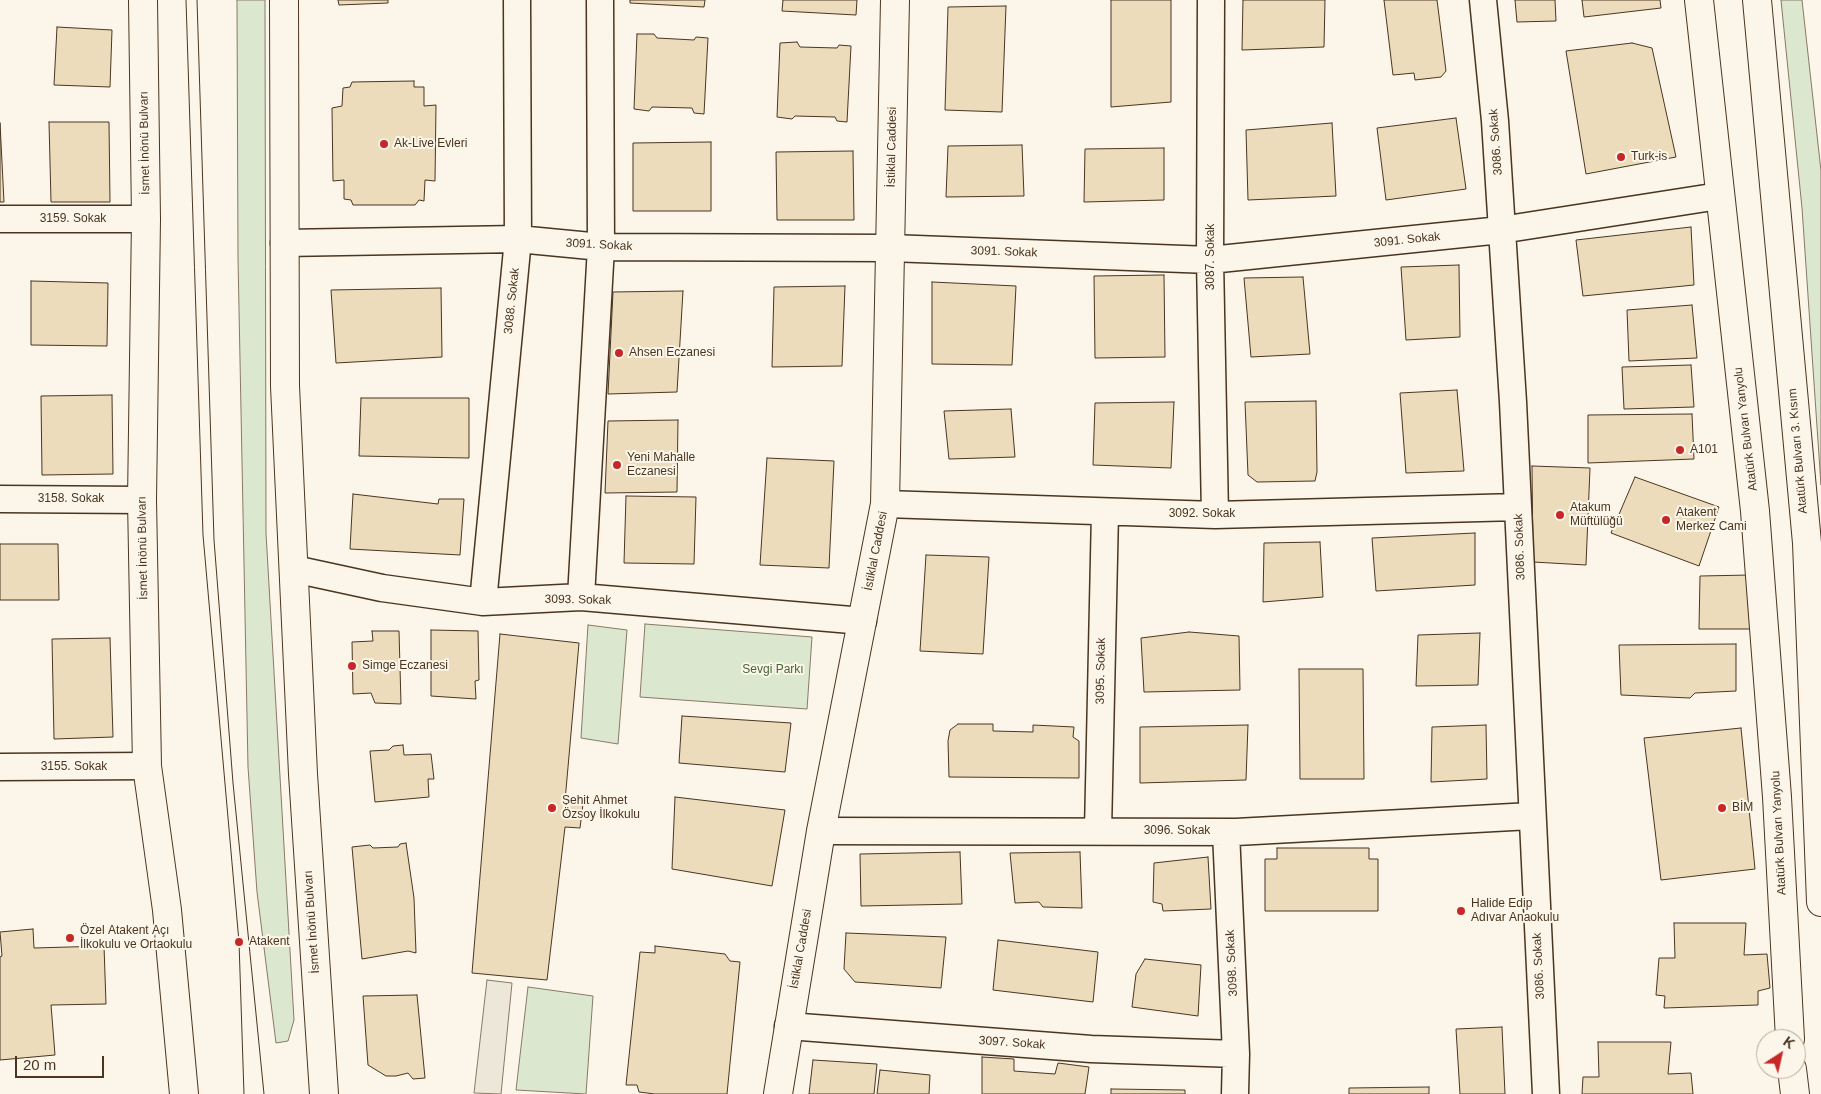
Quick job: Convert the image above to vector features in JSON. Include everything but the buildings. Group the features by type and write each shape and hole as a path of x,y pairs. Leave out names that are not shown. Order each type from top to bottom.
{"main road":[{"name":"İsmet İnönü Bulvarı","path":"143,0 146,219 142,500 147,766 166,910 184,1094"},
{"name":"İsmet İnönü Bulvarı","path":"284,0 285,386 303,774 324,1094"},
{"name":"İstiklal Caddesi","path":"778,1094 822,832 885,504 895,0"},
{"name":"Atatürk Bulvarı Yanyolu","path":"1699,0 1755,511 1777,797 1789,1029"},
{"name":"Atatürk Bulvarı 3. Kısım","path":"1757,0 1807,543 1821,902"},
{"path":"1778,1094 1792,1079"}],"street":[{"name":"3088. Sokak","path":"483,602 518,239 517,0"},
{"path":"581,597 601,247 600,0"},
{"name":"3087. Sokak","path":"1211,0 1210,260 1215,515"},
{"name":"3086. Sokak","path":"1483,0 1495,122 1518,507 1531,816 1546,1094"},
{"name":"3091. Sokak","path":"284,244 518,239 601,247 890,248 1210,260 1501,230 1719,196"},
{"name":"3159. Sokak","path":"0,219 146,219"},
{"name":"3158. Sokak","path":"0,499 142,500"},
{"name":"3092. Sokak","path":"885,504 1215,515 1518,507"},
{"name":"3095. Sokak","path":"1098,831 1105,512"},
{"name":"3093. Sokak","path":"294,569 382,588 483,602 581,597 863,621"},
{"name":"3155. Sokak","path":"0,767 147,766"},
{"name":"3096. Sokak","path":"822,832 1226,832 1531,816"},
{"name":"3098. Sokak","path":"1226,832 1236,1054 1235,1094"},
{"name":"3097. Sokak","path":"788,1026 1091,1049 1236,1054"}],"green space":[{"path":"237,0 265,0 266,533 294,1020 288,1041 276,1043 257,892 248,767 238,258"},
{"path":"1781,0 1802,0 1821,171 1821,485 1802,208"},
{"name":"Sevgi Parkı","path":"645,624 812,637 807,709 640,697"},
{"path":"588,625 627,630 618,744 581,738"},
{"path":"528,987 593,996 586,1094 516,1090"}],"shaded area":[{"path":"487,980 512,983 501,1094 474,1093"}],"tram line":[{"path":"186,0 203,535 239,942 244,1094"},
{"path":"197,0 214,540 233,783 264,1094"}],"place":[{"name":"Ak-Live Evleri","path":"384,144"},
{"name":"Turk-is","path":"1621,157"},
{"name":"Ahsen Eczanesi","path":"619,353"},
{"name":"A101","path":"1680,450"},
{"name":"Yeni Mahalle Eczanesi","path":"617,465"},
{"name":"Atakum Müftülüğü","path":"1560,515"},
{"name":"Atakent Merkez Cami","path":"1666,520"},
{"name":"Simge Eczanesi","path":"352,666"},
{"name":"Şehit Ahmet Özsoy İlkokulu","path":"552,808"},
{"name":"BİM","path":"1722,808"},
{"name":"Halide Edip Adıvar Anaokulu","path":"1461,911"},
{"name":"Özel Atakent Açı İlkokulu ve Ortaokulu","path":"70,938"},
{"name":"Atakent","path":"239,942"}]}
